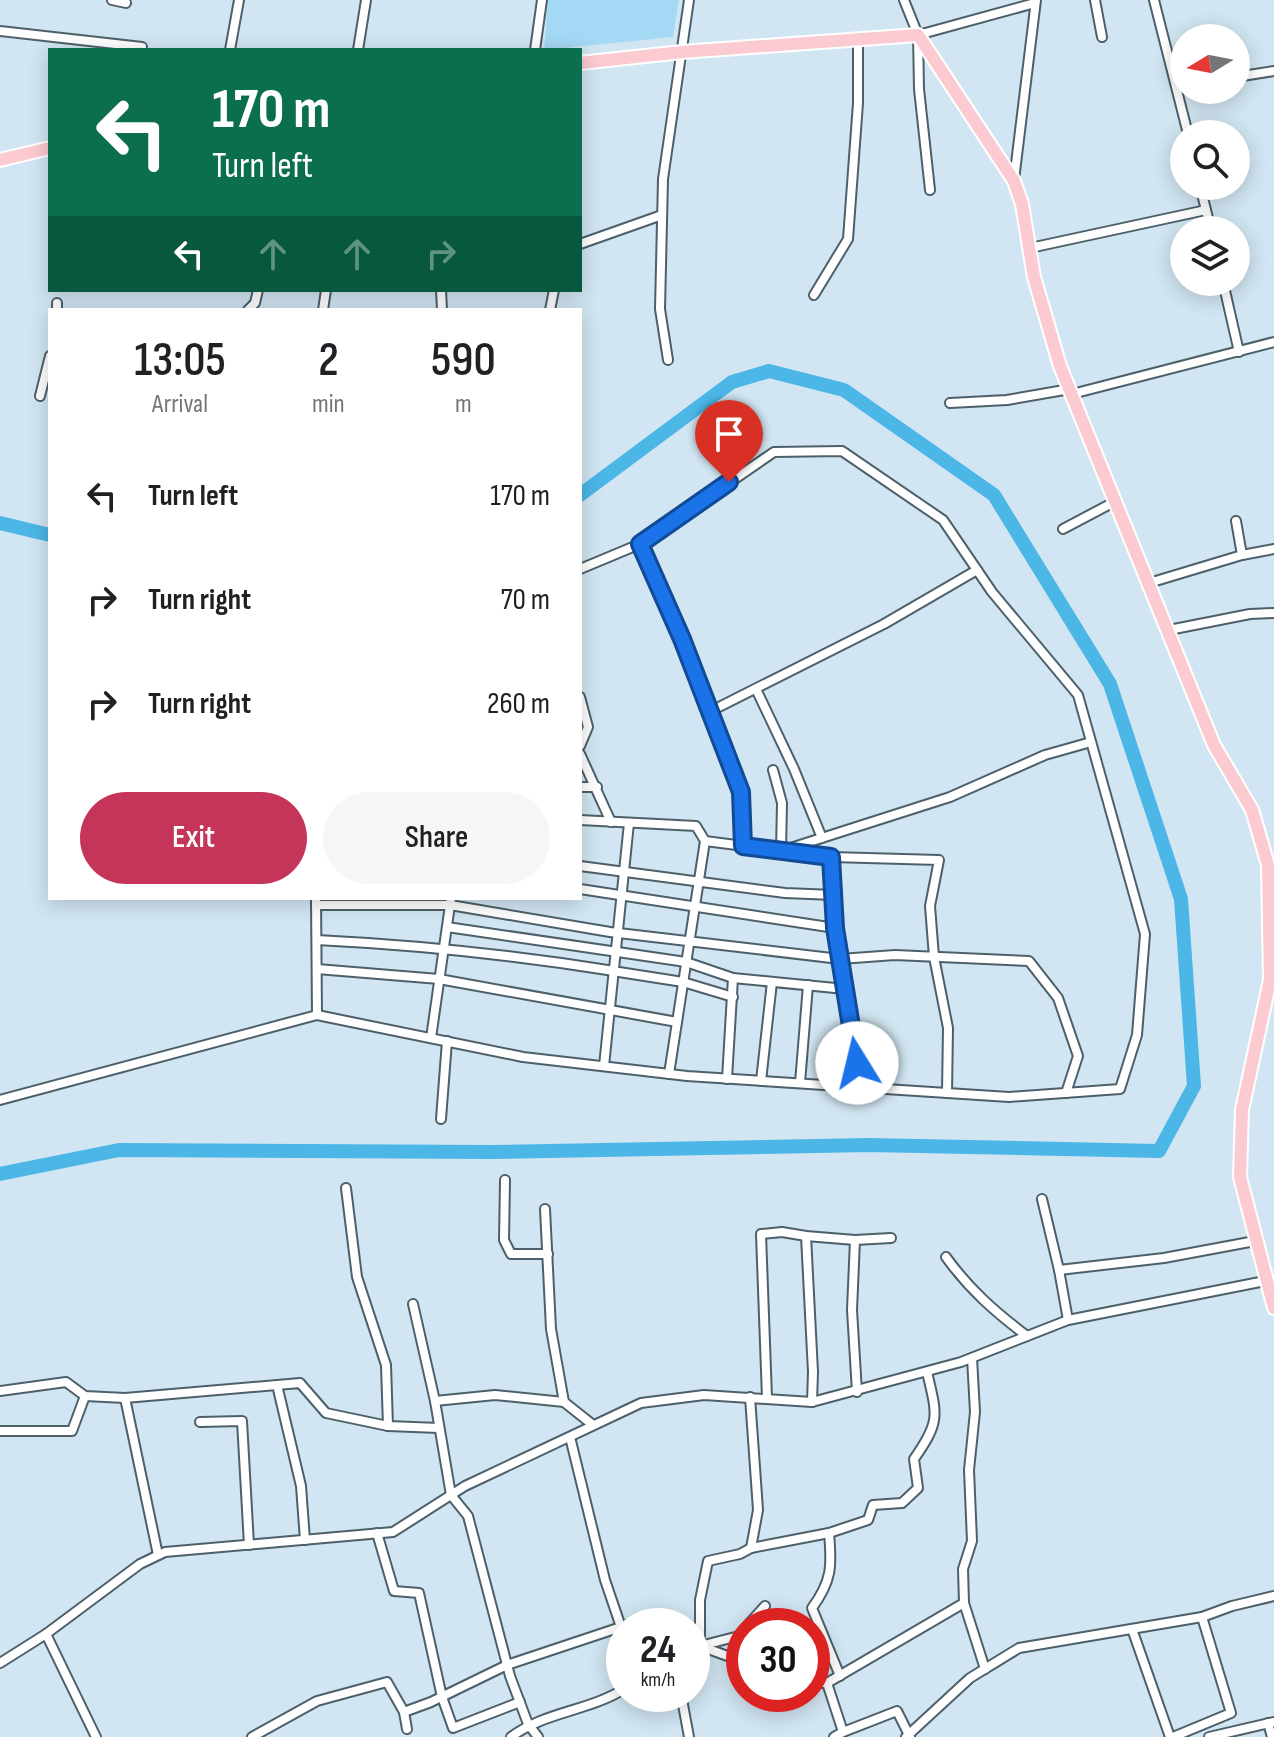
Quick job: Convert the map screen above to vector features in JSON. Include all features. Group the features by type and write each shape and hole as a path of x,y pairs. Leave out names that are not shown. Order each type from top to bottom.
{"main road":[{"path":"582,63 682,52 918,35 1014,181 1022,204 1034,277 1060,366 1214,745 1252,810 1268,865 1272,980 1242,1110 1240,1177 1274,1308"},
{"path":"0,160 48,148"}],"street":[{"path":"112,0 126,3"},
{"path":"230,48 239,0"},
{"path":"358,48 366,0"},
{"path":"668,360 660,309 663,179 689,0"},
{"path":"904,0 918,35 919,89 930,190"},
{"path":"1095,0 1102,37"},
{"path":"1154,0 1170,54"},
{"path":"535,48 539,1"},
{"path":"918,35 1036,1 1014,181"},
{"path":"0,31 142,47"},
{"path":"814,295 848,239 858,103 858,40"},
{"path":"1250,75 1274,71"},
{"path":"1204,200 1208,216"},
{"path":"1030,248 1206,210"},
{"path":"582,243 662,215"},
{"path":"1226,296 1239,352"},
{"path":"950,403 1007,400 1071,391 1274,342"},
{"path":"40,396 48,364"},
{"path":"0,1100 317,1015 523,1057 669,1074 1009,1097 1120,1089 1137,1035 1145,934 1078,695 992,592 943,520 842,451 774,452 640,544 582,568"},
{"path":"1063,529 1116,501"},
{"path":"1236,521 1242,555"},
{"path":"640,544 711,711 741,792 743,846"},
{"path":"1149,583 1242,555 1274,549"},
{"path":"711,711 884,624 977,570"},
{"path":"1169,630 1250,614 1274,613"},
{"path":"756,689 822,838"},
{"path":"582,704 588,727 582,741"},
{"path":"781,851 950,797 1045,755 1091,742"},
{"path":"582,758 611,822"},
{"path":"773,770 782,803 781,851"},
{"path":"582,787 597,787"},
{"path":"582,820 696,826 705,841 669,1074"},
{"path":"604,1066 629,823"},
{"path":"705,841 831,857 939,860 930,906 934,957 948,1028 947,1093"},
{"path":"831,857 835,928 861,1087"},
{"path":"582,866 785,893 834,895"},
{"path":"582,889 835,928"},
{"path":"317,1015 316,901 450,902 618,932 840,959 895,955 1029,961 1058,998 1078,1056 1066,1093"},
{"path":"431,1038 450,902"},
{"path":"447,927 686,962 733,978 845,989"},
{"path":"317,940 519,955 683,982 733,997"},
{"path":"317,969 439,979 677,1022"},
{"path":"727,1079 733,978"},
{"path":"761,1081 772,982"},
{"path":"800,1083 808,985"},
{"path":"441,1119 447,1041"},
{"path":"505,1180 504,1240 511,1254 548,1254"},
{"path":"346,1188 357,1277 386,1365 388,1426"},
{"path":"1042,1199 1068,1320"},
{"path":"545,1209 551,1329 564,1402"},
{"path":"767,1398 761,1234 782,1232 855,1240 891,1238"},
{"path":"806,1236 812,1402"},
{"path":"855,1240 852,1310 857,1392"},
{"path":"1059,1270 1164,1258 1255,1241"},
{"path":"946,1257 966,1284 992,1310 1027,1336"},
{"path":"0,1663 46,1634 140,1564 165,1552 393,1532 451,1495 641,1403 704,1395 812,1402 972,1358 1068,1320 1269,1287"},
{"path":"413,1304 435,1401 451,1495 468,1516 507,1665 528,1724 538,1737"},
{"path":"972,1358 975,1412 969,1470 972,1541 963,1569 964,1603 985,1669"},
{"path":"699,1608 708,1561 740,1554 751,1548 829,1533 868,1520 873,1505 902,1503 918,1488 914,1459 927,1441 937,1415 927,1372"},
{"path":"0,1391 66,1382 85,1396 125,1398 300,1383 326,1413 388,1426 439,1428"},
{"path":"277,1385 301,1486 305,1540"},
{"path":"435,1401 495,1395 564,1402 593,1425"},
{"path":"0,1431 72,1431 85,1396"},
{"path":"750,1397 758,1510 751,1548"},
{"path":"125,1398 158,1555"},
{"path":"200,1422 242,1421 249,1545"},
{"path":"570,1437 605,1580 616,1608"},
{"path":"377,1533 394,1591 419,1593 442,1697 453,1728 520,1702"},
{"path":"829,1533 832,1564 824,1591 812,1608 840,1676"},
{"path":"834,1737 897,1711 908,1736 970,1678 1019,1648 1202,1617 1274,1596"},
{"path":"830,1681 964,1603"},
{"path":"1132,1629 1171,1737 1231,1713 1202,1617"},
{"path":"404,1712 507,1665 606,1633"},
{"path":"46,1634 96,1735 85,1737"},
{"path":"252,1737 317,1701 387,1682 404,1712 407,1729"},
{"path":"830,1692 843,1732"},
{"path":"511,1737 528,1724 606,1699"},
{"path":"684,1712 689,1737"},
{"path":"1212,1736 1271,1722 1272,1737"}],"shaded area":[{"path":"548,0 679,0 673,37 544,48"}],"waterway":[{"path":"0,1174 119,1150 491,1152 869,1145 1159,1151 1194,1086 1181,899 1110,684 994,495 844,390 769,371 732,382 582,494"},
{"path":"0,523 48,535"}],"route":[{"path":"729,482 640,544 682,639 741,792 743,846 831,857 835,928 857,1063"}]}
